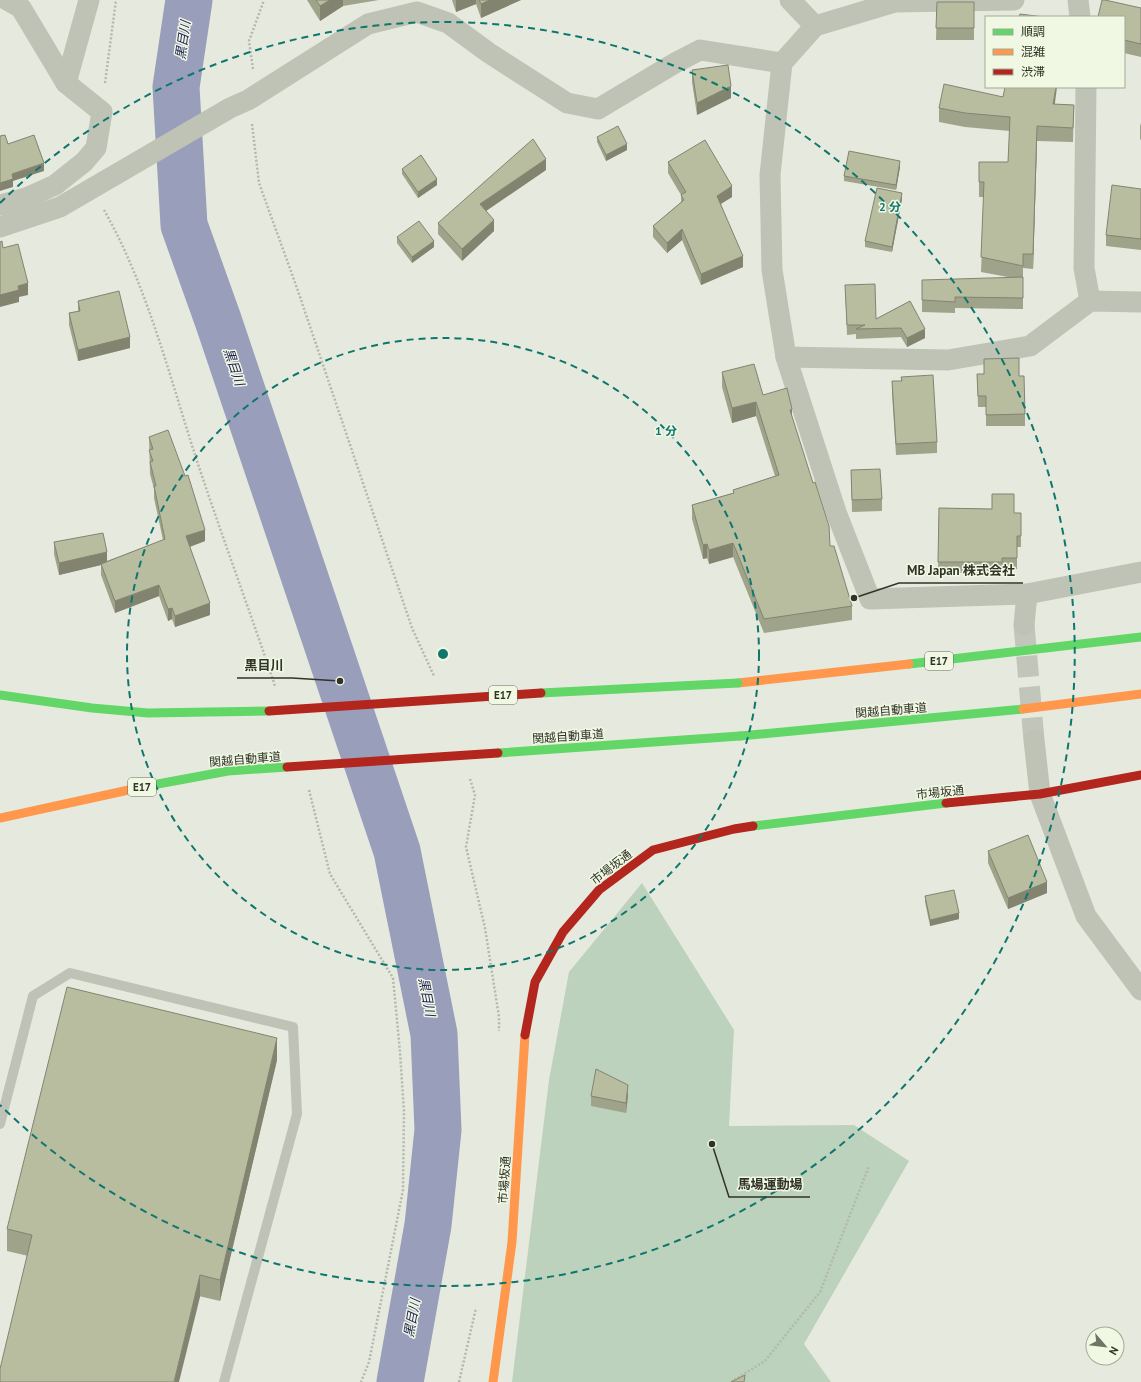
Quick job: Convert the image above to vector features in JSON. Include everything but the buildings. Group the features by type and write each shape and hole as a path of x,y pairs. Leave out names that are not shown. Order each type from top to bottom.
{"main road":[{"name":"E17","path":"0,695 67,705 148,713 269,711 484,696 738,683 1141,637"},
{"name":"関越自動車道","path":"0,818 165,782 228,771 740,736 1048,707 1141,694"},
{"name":"市場坂通","path":"493,1382 512,1242 525,1035 535,982 563,932 599,890 653,850 734,829 872,811 1040,794 1141,775"}],"street":[{"path":"0,205 26,198 55,185 84,162 96,148 102,112 66,83 21,8 7,0"},
{"path":"66,83 89,0"},
{"path":"790,0 815,26"},
{"path":"1014,0 895,2 815,26 782,63 770,175 772,270 786,357 836,512 870,600 1027,594 1141,572"},
{"path":"1078,0 1080,16"},
{"path":"0,228 60,207 98,186 239,104 368,24 417,12 448,23 489,54 568,103 598,110 675,63 700,50 782,63"},
{"path":"1086,88 1084,268 1090,301"},
{"path":"786,357 948,360 1030,346 1090,301 1141,302"},
{"path":"1024,625 1027,594"},
{"path":"1034,740 1040,794 1086,916 1141,990"}],"lane":[{"path":"0,1124 33,996 70,973 293,1026 296,1114 224,1382"}],"path":[{"path":"102,112 116,0"},
{"path":"239,104 253,75 249,41 264,0"},
{"path":"98,186 101,204 118,234 162,345 200,470 254,622"},
{"path":"330,874 393,978 401,1060 404,1112 403,1190 369,1362 361,1382"},
{"path":"731,1382 765,1361 820,1292 869,1166"}],"green space":[{"path":"642,883 734,1030 729,1126 854,1125 909,1161 804,1344 831,1382 512,1382 549,1080 569,972"}],"waterway":[{"name":"黒目川","path":"189,0 176,87 184,225 218,320 397,851 434,1034 438,1130 428,1225 400,1382"}],"tunnel":[{"path":"1024,625 1034,740"}],"traffic: fast":[{"path":"909,664 1141,637"},
{"path":"541,693 738,683"},
{"path":"0,695 92,708 148,713 269,711"},
{"path":"740,736 1023,709"},
{"path":"498,753 740,736"},
{"path":"147,786 228,771 287,767"},
{"path":"753,826 946,803"}],"traffic: slow":[{"path":"738,683 909,664"},
{"path":"1023,709 1141,694"},
{"path":"0,818 147,786"},
{"path":"493,1382 512,1242 525,1035"}],"traffic: jam":[{"path":"269,711 541,693"},
{"path":"287,767 498,753"},
{"path":"946,803 1040,794 1141,775"},
{"path":"525,1035 535,982 563,932 599,890 653,850 734,829 753,826"}],"place":[{"name":"MB Japan 株式会社","path":"854,598"},
{"name":"黒目川","path":"340,681"},
{"name":"馬場運動場","path":"712,1144"}]}
